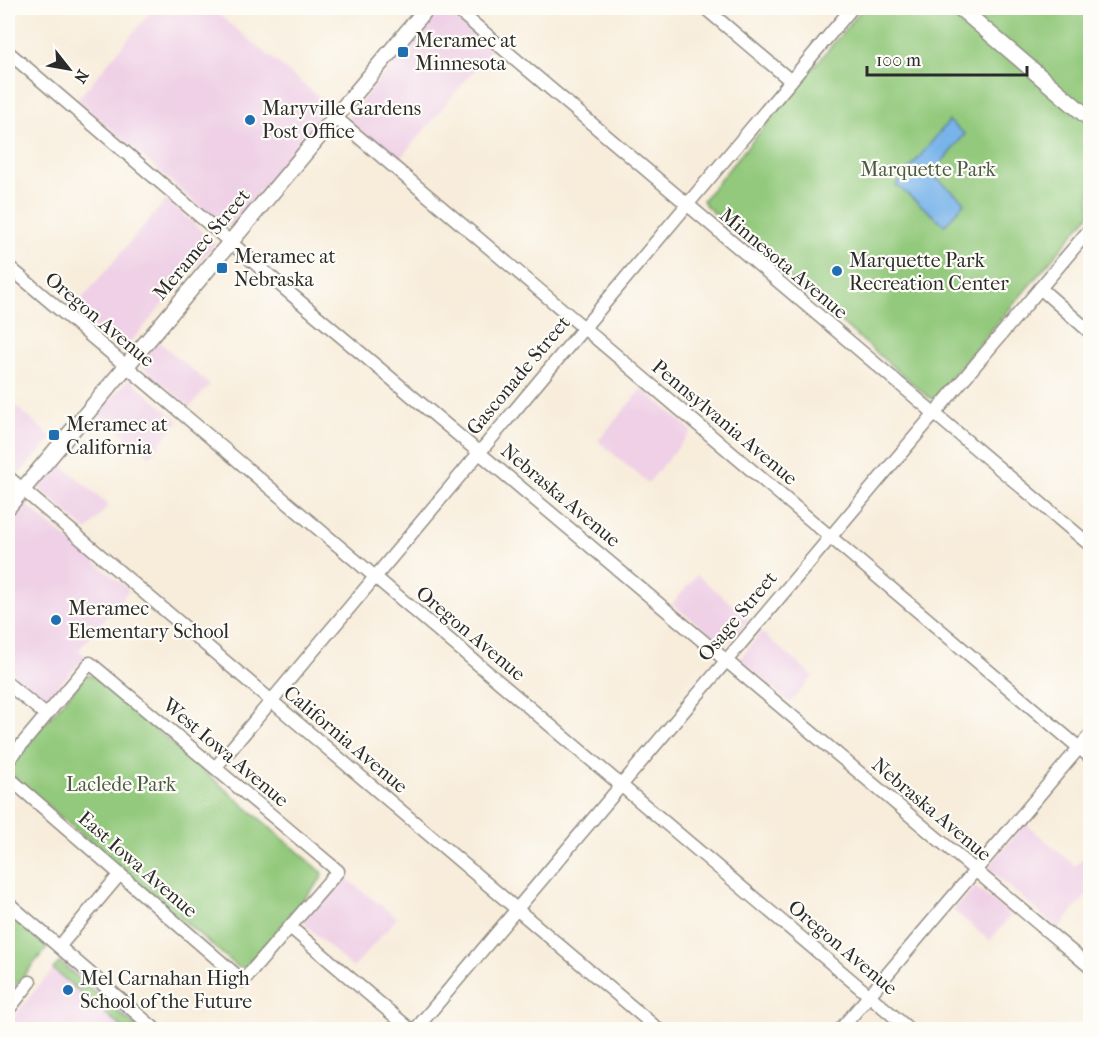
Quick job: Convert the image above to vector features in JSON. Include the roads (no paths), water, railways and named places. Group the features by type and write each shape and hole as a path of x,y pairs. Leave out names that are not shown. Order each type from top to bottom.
{"street":[{"name":"Meramec Street","path":"8,507 427,8"},
{"name":"Minnesota Avenue","path":"455,8 848,342 936,412 1090,545"},
{"path":"705,8 791,81"},
{"name":"Gasconade Street","path":"215,768 852,8"},
{"path":"960,8 1090,119"},
{"name":"Nebraska Avenue","path":"8,52 1090,967"},
{"name":"Pennsylvania Avenue","path":"335,117 1090,757"},
{"name":"Osage Street","path":"416,1029 1090,229"},
{"name":"Oregon Avenue","path":"8,266 910,1029"},
{"path":"1040,288 1090,332"},
{"name":"California Avenue","path":"8,477 659,1029"},
{"name":"West Iowa Avenue","path":"46,715 90,663 338,871 290,927"},
{"path":"8,684 46,715 8,761"},
{"path":"840,1029 1090,735"},
{"name":"East Iowa Avenue","path":"8,777 243,981 290,927"},
{"path":"59,947 120,874"},
{"path":"8,903 156,1029"},
{"path":"290,927 411,1029"},
{"path":"8,1010 30,982"}],"water":[{"path":"949,121 965,134 932,174 965,202 945,225 896,185"}],"place":[{"name":"Meramec at Minnesota","path":"403,52"},
{"name":"Maryville Gardens Post Office","path":"250,120"},
{"name":"Meramec at Nebraska","path":"222,268"},
{"name":"Marquette Park Recreation Center","path":"837,271"},
{"name":"Meramec at California","path":"54,435"},
{"name":"Meramec Elementary School","path":"56,620"},
{"name":"Mel Carnahan High School of the Future","path":"68,990"}],"park label":[{"name":"Marquette Park","path":"928,169"},
{"name":"Laclede Park","path":"121,784"}]}
